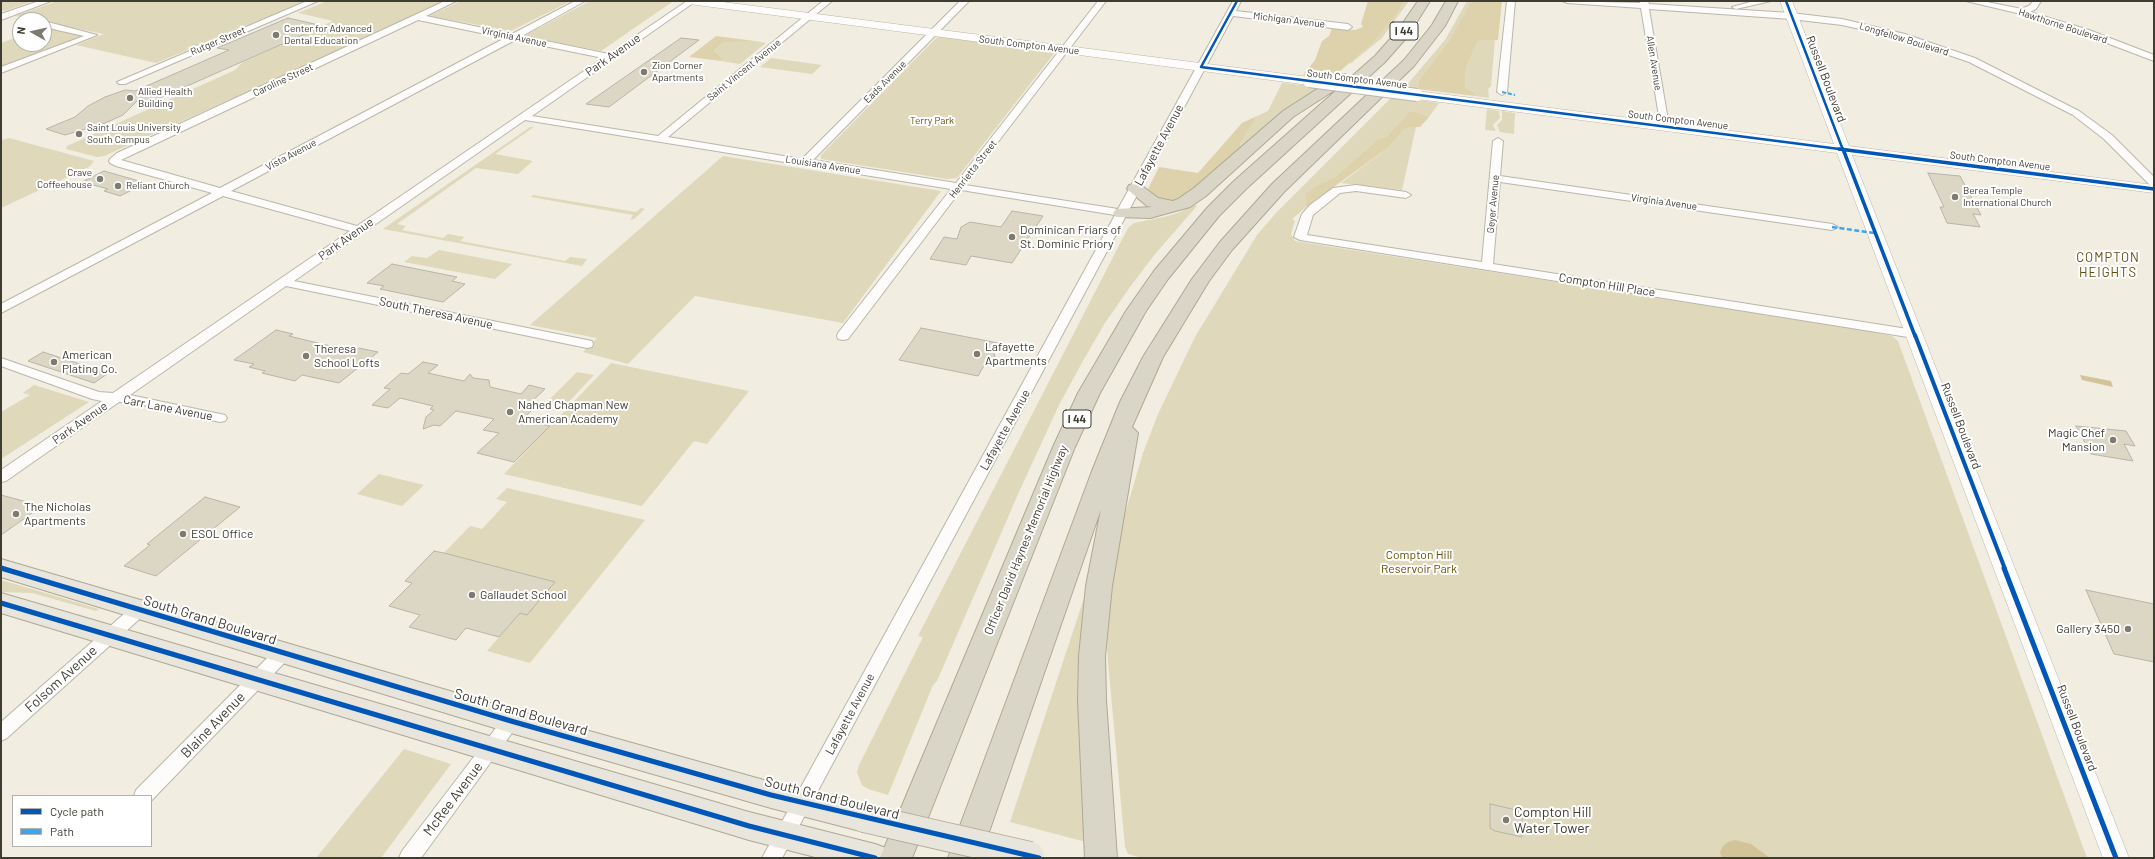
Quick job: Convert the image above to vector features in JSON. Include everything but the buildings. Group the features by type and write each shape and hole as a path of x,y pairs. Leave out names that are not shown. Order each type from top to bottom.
{"highway":[{"name":"Officer David Haynes Memorial Highway","path":"896,858 1064,447 1089,393 1111,352 1161,275 1213,212 1240,185 1380,59 1403,33 1424,1"},
{"name":"I 44","path":"964,858 1103,471 1130,402 1153,357 1177,316 1226,246 1278,188 1409,63 1438,26 1452,1"},
{"path":"1122,212 1150,213 1179,206 1200,192 1299,106 1361,68 1380,59"},
{"path":"1135,189 1153,202 1179,206"},
{"path":"1101,858 1092,700 1092,656 1099,586 1123,461 1130,402"}],"main road":[{"name":"South Compton Avenue","path":"691,1 2154,189"},
{"name":"Russell Boulevard","path":"1786,1 1841,149 2116,858"},
{"name":"South Grand Boulevard","path":"1,568 511,721 802,803 1035,857"},
{"path":"1,603 256,680 491,748 778,847 862,855"}],"street":[{"path":"4,16 46,1"},
{"name":"Rutger Street","path":"122,82 314,1"},
{"name":"Caroline Street","path":"221,192 116,163 114,160 452,1"},
{"name":"Vista Avenue","path":"1,309 581,1"},
{"name":"Park Avenue","path":"1,477 691,1"},
{"name":"Saint Vincent Avenue","path":"660,139 828,1"},
{"name":"Eads Avenue","path":"805,162 965,1"},
{"name":"Henrietta Street","path":"843,336 1102,1"},
{"name":"Lafayette Avenue","path":"778,847 1237,1"},
{"path":"1502,92 1511,1"},
{"name":"Longfellow Boulevard","path":"1567,1 1645,4 1791,16 1842,22 1872,28 1972,60 2076,112 2108,137 2154,183"},
{"path":"1716,10 1767,1"},
{"name":"Hawthorne Boulevard","path":"1970,1 2023,12 2086,32 2154,58"},
{"path":"2023,12 2033,7 2038,1"},
{"name":"Allen Avenue","path":"1645,4 1664,126"},
{"name":"Michigan Avenue","path":"1230,13 1348,27"},
{"name":"Virginia Avenue","path":"417,17 611,57"},
{"path":"52,26 93,35 52,51"},
{"path":"1,70 48,52"},
{"name":"Louisiana Avenue","path":"523,117 1122,212"},
{"name":"Geyer Avenue","path":"1487,266 1498,141"},
{"name":"Virginia Avenue","path":"1495,178 1832,227"},
{"name":"Compton Hill Place","path":"1406,195 1356,188 1337,190 1314,207 1308,214 1300,237 1914,334"},
{"path":"221,192 359,230"},
{"name":"South Theresa Avenue","path":"284,282 587,344"},
{"name":"Carr Lane Avenue","path":"1,362 97,396 139,400 220,418"},
{"name":"Folsom Avenue","path":"1,733 139,610"},
{"name":"Blaine Avenue","path":"144,795 283,653"},
{"name":"McRee Avenue","path":"409,858 511,721"}],"green space":[{"path":"1,1 33,1 5,11 1,10"},
{"path":"57,1 306,1 156,63 76,45 104,34 52,24 52,12 26,12"},
{"path":"327,1 450,1 104,156 97,157 66,149 67,146 235,70 243,62 333,21 298,13"},
{"path":"461,1 571,1 511,31 429,16"},
{"path":"590,1 672,2 601,51 524,36"},
{"path":"1404,1 1409,1 1382,38 1350,64 1350,61 1371,43 1397,14"},
{"path":"1467,1 1472,1 1471,5 1451,38 1419,80 1417,89 1406,86 1445,40"},
{"path":"52,25 93,35 52,51"},
{"name":"Terry Park","path":"941,36 1055,52 957,178 947,179 821,159 821,155 936,38"},
{"path":"12,39 12,52 48,52 1,70 1,43"},
{"path":"1495,40 1491,86 1488,89 1489,98 1475,96 1474,92 1465,88 1466,68 1478,41"},
{"path":"755,41 766,43 740,64 721,61 723,59 714,50 724,42"},
{"path":"771,58 822,65 812,74 760,67"},
{"path":"1282,83 1323,87 1242,151 1240,144 1257,116 1268,111"},
{"name":"Compton Hill Reservoir Park","path":"1393,96 1439,103 1429,117 1410,111 1387,136 1377,140 1335,177 1315,186 1307,194 1306,207 1292,219 1295,221 1291,234 1295,241 1868,331 1892,336 1898,341 2087,858 1142,858 1128,854 1125,847 1107,651 1108,626 1119,534 1143,453 1158,414 1195,337 1257,235 1276,213"},
{"path":"1487,109 1499,111 1500,118 1493,125 1496,131 1485,130"},
{"path":"1502,111 1515,113 1514,134 1500,132 1497,125 1502,120"},
{"path":"530,127 534,127 495,154 533,161 518,174 476,168 397,224 406,226 402,230 443,238 448,234 465,237 460,241 565,261 570,257 587,259 582,266 383,229"},
{"path":"1416,127 1402,190 1341,183 1389,147 1404,130"},
{"path":"9,138 94,161 89,167 1,208 1,140"},
{"path":"723,156 941,191 843,323 695,296 628,364 583,352 597,338 530,325"},
{"path":"533,195 636,212 641,208 645,209 634,219 630,220 633,215 531,197"},
{"path":"1193,204 1197,206 1155,254 1105,323 1059,405 1019,492 937,681 933,685 888,795 868,789 862,785 859,778 857,772 859,765 923,637 918,636 1128,228 1134,223 1180,212"},
{"path":"439,250 512,264 495,279 404,262 412,256 427,258"},
{"path":"611,363 749,391 707,444 694,441 642,506 504,474"},
{"path":"577,372 594,375 564,407 546,403"},
{"path":"34,385 89,402 1,459 1,412 30,395 23,393"},
{"path":"379,474 424,485 402,506 357,494"},
{"path":"507,488 645,520 530,663 487,651 520,613 444,553 470,526 482,529 507,502 496,499"},
{"path":"1,580 99,609 96,611 32,593 1,592"},
{"path":"1086,592 1090,843 1010,822"},
{"path":"404,749 451,764 381,858 316,858"}],"shaded area":[{"path":"1368,1 1404,1 1397,14 1371,44 1331,79 1303,75 1315,60 1322,41 1329,36 1332,28 1355,30 1363,27 1361,24"},
{"path":"1472,1 1502,1 1498,40 1478,41 1466,68 1465,88 1474,92 1475,96 1417,89 1419,80 1451,38"},
{"path":"716,36 755,41 724,42 714,50 723,59 721,61 689,57"},
{"path":"1410,111 1429,117 1420,127 1412,127 1404,130 1389,147 1306,207 1306,194 1315,186 1335,177 1377,140 1387,136"},
{"path":"1257,116 1240,144 1242,151 1185,196 1177,200 1169,201 1153,197 1147,191 1159,167 1198,173 1242,123"},
{"path":"2080,375 2111,381 2113,387 2082,380"},
{"path":"1735,840 1751,844 1770,858 1722,858 1720,852 1723,846 1728,842"}],"marked path":[{"path":"1502,92 1515,95"},
{"path":"1832,227 1874,233"}],"cycle path":[{"path":"1237,1 1201,67 2154,189"},
{"path":"1786,1 2116,858"},
{"path":"1,568 511,721 771,795 850,815 1039,858"},
{"path":"1,603 749,826 875,858"}],"place":[{"name":"Center for Advanced Dental Education","path":"276,35"},
{"name":"Zion Corner Apartments","path":"644,72"},
{"name":"Allied Health Building","path":"130,98"},
{"name":"Saint Louis University South Campus","path":"79,134"},
{"name":"Crave Coffeehouse","path":"100,179"},
{"name":"Reliant Church","path":"118,186"},
{"name":"Berea Temple International Church","path":"1955,197"},
{"name":"Dominican Friars of St. Dominic Priory","path":"1012,237"},
{"name":"Lafayette Apartments","path":"977,354"},
{"name":"Theresa School Lofts","path":"306,356"},
{"name":"American Plating Co.","path":"54,362"},
{"name":"Nahed Chapman New American Academy","path":"510,412"},
{"name":"Magic Chef Mansion","path":"2113,440"},
{"name":"The Nicholas Apartments","path":"16,514"},
{"name":"ESOL Office","path":"183,534"},
{"name":"Gallaudet School","path":"472,595"},
{"name":"Gallery 3450","path":"2128,629"},
{"name":"Compton Hill Water Tower","path":"1506,820"}],"district":[{"name":"COMPTON HEIGHTS","path":"2108,266"}]}
